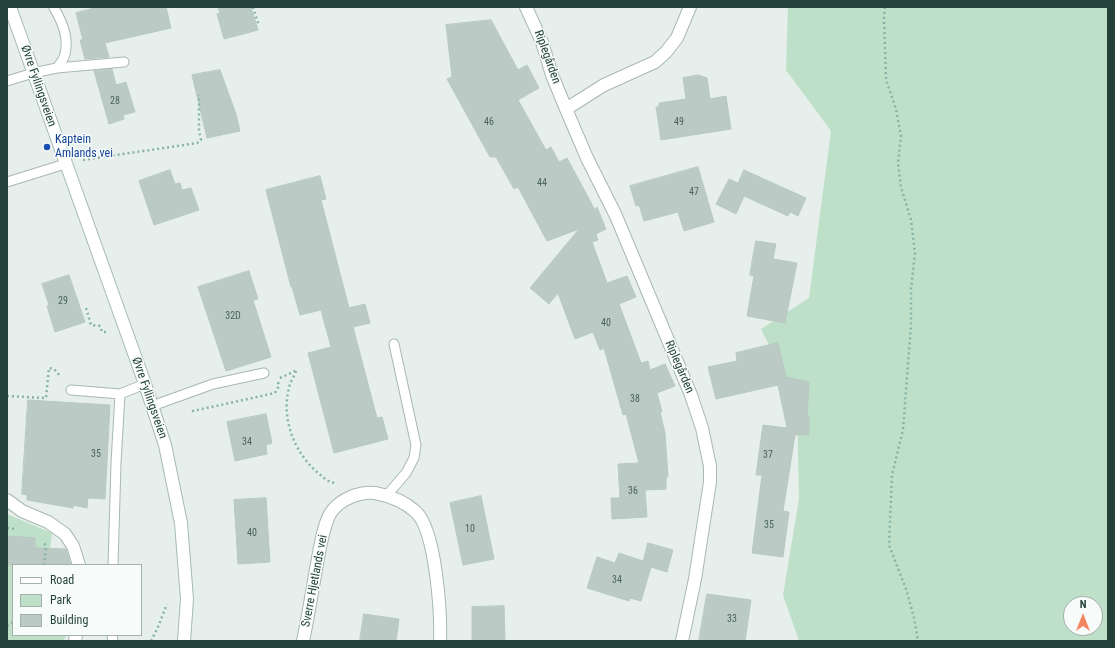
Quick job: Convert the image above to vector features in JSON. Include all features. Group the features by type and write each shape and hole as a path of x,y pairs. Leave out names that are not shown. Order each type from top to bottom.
{"street":[{"name":"Øvre Fyllingsveien","path":"10,7 145,384 165,445 174,482 181,523 187,599 184,641"},
{"name":"Riplegården","path":"526,7 542,42 552,74 566,109 587,158 622,230 691,395 702,428 710,466 710,482 695,579 682,641"},
{"path":"566,109 604,85 655,62 666,52 677,38 690,7"},
{"name":"Sverre Hjetlands vei","path":"304,641 322,538 331,512 339,504 354,495 372,493 387,495 402,501 417,512 426,529 431,545 439,602 440,641"},
{"path":"7,500 22,511 48,522 65,534 73,546 80,564"}],"lane":[{"path":"54,8 62,21 66,39 65,54 57,68"},
{"path":"7,81 33,72 57,68 124,62"},
{"path":"7,182 65,164"},
{"path":"387,495 409,468 414,458 416,445 394,344"},
{"path":"152,406 213,384 264,373"},
{"path":"71,390 120,394 145,384"},
{"path":"114,564 116,463 120,394"}],"path":[{"path":"253,7 259,26"},
{"path":"885,7 886,80 896,109 901,136 898,163 901,187 911,220 915,253 911,289 911,325 904,416 892,474 889,545 906,589 914,618 918,641"},
{"path":"65,164 197,143 201,140 199,130 199,95"},
{"path":"86,308 91,325 100,326 102,332 108,332"},
{"path":"7,396 46,398 49,368"},
{"path":"296,371 289,387 287,413 297,448 312,468 328,482 338,484 351,481 354,495"},
{"path":"232,402 258,397"},
{"path":"7,528 20,530"},
{"path":"43,537 46,547 44,564"},
{"path":"151,641 169,598"}],"green space":[{"path":"788,7 1108,7 1108,641 799,641 783,595 799,499 797,401 761,329 809,298 831,131 786,70"},
{"path":"7,514 52,533 50,549 15,564 12,564 12,636 66,636 63,641 7,641"}],"building":[{"path":"99,7 166,7 171,28 105,43 109,57 85,59 80,40 83,40 76,13"},
{"path":"218,7 251,7 258,30 224,39 217,14 220,13"},
{"path":"491,20 518,70 527,65 539,88 518,100 546,150 551,147 559,162 567,158 595,210 597,207 606,229 596,234 598,240 592,242 607,283 627,276 636,297 619,304 641,363 648,361 650,370 665,364 675,386 657,393 665,433 668,477 666,477 666,489 645,490 647,517 612,519 611,498 620,498 618,464 639,463 626,414 623,415 604,348 600,350 593,332 575,339 558,293 549,304 530,288 579,229 547,241 518,187 514,189 496,157 490,157 447,79 452,77 446,25"},
{"path":"112,69 116,85 126,82 135,112 123,115 124,119 109,124 94,71"},
{"path":"220,70 236,114 240,131 207,138 192,75"},
{"path":"698,75 707,78 710,99 726,96 731,129 661,140 656,107 659,107 659,103 686,99 683,78"},
{"path":"698,167 714,222 684,231 678,212 644,221 639,205 636,206 630,186"},
{"path":"170,170 175,184 180,183 182,190 191,188 199,210 154,225 139,181"},
{"path":"744,170 806,198 798,216 790,212 788,216 744,196 736,214 716,204 729,179 738,183"},
{"path":"320,176 326,199 321,200 349,308 365,304 370,323 353,327 377,418 382,417 388,439 334,453 308,353 331,347 321,310 300,315 291,287 266,190"},
{"path":"756,241 776,244 773,259 797,263 785,323 747,316 754,276 750,275"},
{"path":"249,271 258,299 253,300 271,357 226,371 198,287"},
{"path":"69,275 85,322 55,332 47,306 49,305 42,284"},
{"path":"778,343 786,377 809,382 807,416 809,416 809,435 795,435 783,511 789,512 783,557 752,553 762,475 756,475 763,425 787,428 778,385 716,399 708,367 737,361 736,353"},
{"path":"28,400 110,405 105,499 88,498 87,508 73,505 73,508 27,500 27,495 22,494"},
{"path":"266,414 272,443 266,445 267,454 235,461 227,422"},
{"path":"481,496 494,559 463,565 450,503"},
{"path":"266,498 270,562 238,564 234,500"},
{"path":"7,536 35,538 35,548 66,549 71,564 12,564 7,565"},
{"path":"648,543 673,550 667,572 651,567 641,601 630,598 629,601 587,588 597,557 615,563 619,553 643,561"},
{"path":"707,594 751,600 745,641 699,641"},
{"path":"504,606 505,641 472,641 472,607"},
{"path":"364,614 399,619 396,641 360,641"}],"place":[{"name":"Kaptein Amlands vei","path":"47,147"}]}
